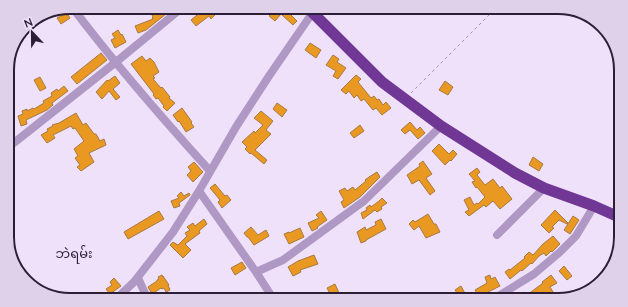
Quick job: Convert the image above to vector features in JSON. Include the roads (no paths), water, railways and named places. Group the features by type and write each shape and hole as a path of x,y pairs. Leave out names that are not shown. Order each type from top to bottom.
{"highway":[{"path":"314,14 382,82 441,126 514,173 544,188 614,215"}],"street":[{"path":"77,14 167,124 210,171"},
{"path":"14,142 116,62 174,14"},
{"path":"122,293 138,278 173,232 199,191 240,120 308,14"},
{"path":"256,272 283,260 364,201 441,126"},
{"path":"497,235 544,188"},
{"path":"199,191 270,293"},
{"path":"503,293 534,274 560,252 576,236 594,206"},
{"path":"138,278 145,293"}],"district":[{"name":"ဘဲရမ်း","path":"74,253"}]}
